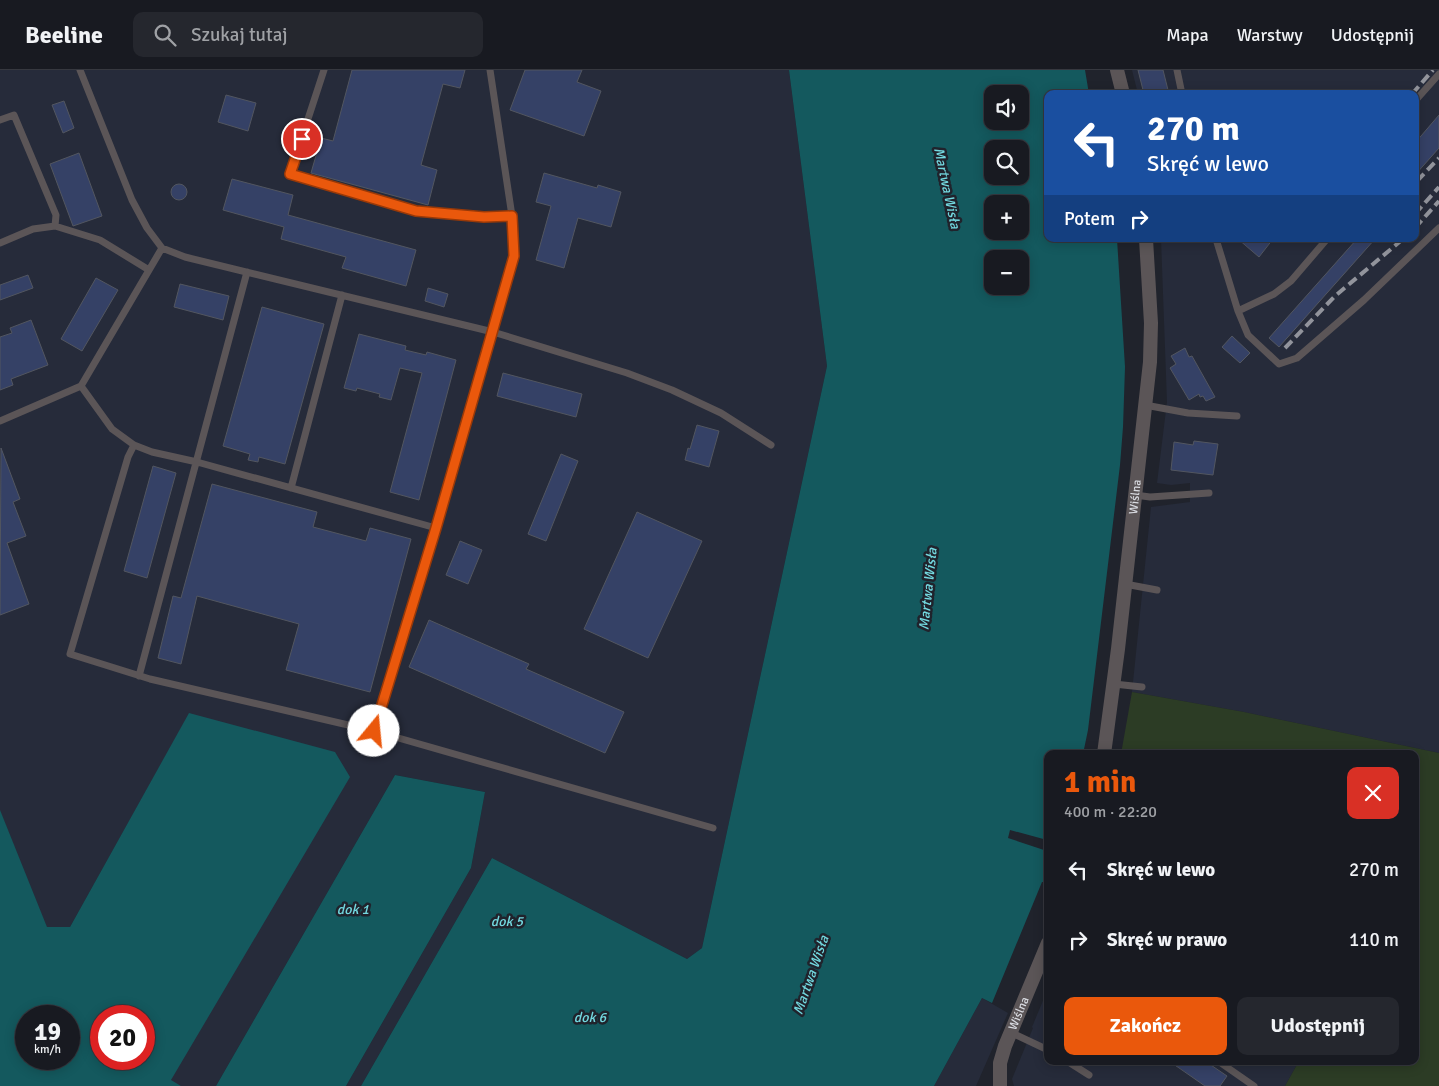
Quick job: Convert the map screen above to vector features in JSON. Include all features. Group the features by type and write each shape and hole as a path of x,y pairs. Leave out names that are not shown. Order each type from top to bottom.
{"street":[{"path":"1117,70 1122,90"},
{"name":"Wiślna","path":"1105,750 1114,684 1150,362 1151,323 1146,242"},
{"name":"Wiślna","path":"1000,1086 1000,1063 1010,1032 1044,956"}],"lane":[{"path":"80,70 132,200 146,228 162,248 186,257 493,332 628,373 672,390 721,413 771,445"},
{"path":"324,70 290,174 416,211 484,217 512,216"},
{"path":"374,731 436,528 514,256 512,216 490,70"},
{"path":"1177,70 1181,90"},
{"path":"1419,96 1439,74"},
{"path":"0,120 14,115 56,215 55,226"},
{"path":"0,243 32,229 55,226 100,240 149,270"},
{"path":"1217,242 1238,311 1248,335 1279,364 1297,358 1364,300 1439,228"},
{"path":"1238,311 1274,294 1291,280 1324,242"},
{"path":"0,421 81,386 162,248"},
{"path":"139,676 247,272"},
{"path":"291,488 342,295"},
{"path":"81,386 112,429 134,445 152,452 197,462 436,528"},
{"path":"1145,405 1188,413 1237,416"},
{"path":"134,445 128,457 70,654 139,676 374,731 714,828"},
{"path":"1134,495 1150,497 1209,492"},
{"path":"1125,584 1157,590"},
{"path":"1114,684 1142,687"},
{"path":"1010,1032 1044,1048"},
{"path":"1073,1065 1089,1075"},
{"path":"1224,1065 1254,1086"}],"shaded area":[{"path":"0,70 789,70 827,366 702,948 687,959 492,858 361,1086 346,1086 471,868 485,792 395,775 216,1086 181,1086 171,1081 189,714 70,927 47,928 0,811"},
{"path":"1132,70 1439,70 1439,753 1244,712 1132,692 1151,507 1190,502 1190,483 1171,485 1157,483 1167,402 1161,242 1419,242 1419,90 1137,90"},
{"path":"982,998 1008,1013 976,1086 934,1086"},
{"path":"1044,998 1044,1065 1297,1065 1285,1086 1014,1086 1012,1079"}],"green space":[{"path":"1132,692 1244,712 1439,753 1439,1086 1285,1086 1297,1065 1419,1065 1419,750 1122,750"}],"water":[{"path":"789,70 1085,70 1088,90 1044,90 1044,242 1117,242 1125,367 1123,427 1088,730 1084,750 1044,750 1044,839 1010,830 1008,838 1044,850 1044,882 1042,882 992,1003 982,998 934,1086 361,1086 492,858 687,959 702,948 827,366"},
{"path":"189,713 335,752 350,777 171,1080 181,1086 0,1086 0,810 47,927 70,927"},
{"name":"dok 1","path":"395,775 485,792 471,868 346,1086 216,1086"}],"building":[{"path":"352,70 465,70 460,88 443,84 421,165 437,170 428,205 311,173 321,138 333,141"},
{"path":"525,70 582,70 577,82 601,91 584,136 510,110"},
{"path":"1138,70 1163,70 1168,90 1143,90"},
{"path":"226,95 256,103 248,131 218,122"},
{"path":"64,101 74,128 63,133 52,105"},
{"path":"1439,115 1439,148 1419,170 1419,138"},
{"path":"79,153 102,216 73,226 50,164"},
{"path":"544,173 597,188 598,185 621,192 611,227 578,218 564,268 536,260 551,206 536,202"},
{"path":"232,179 293,195 288,215 416,250 406,286 342,268 346,257 281,239 284,227 223,210"},
{"path":"179,184 187,192 179,200 171,192"},
{"path":"1242,242 1271,242 1259,257"},
{"path":"1354,242 1372,242 1279,347 1269,338"},
{"path":"28,275 33,288 0,300 0,285"},
{"path":"96,278 118,290 82,351 61,339"},
{"path":"180,284 229,296 223,320 174,307"},
{"path":"428,288 448,294 444,307 425,301"},
{"path":"262,307 324,324 285,464 259,457 258,462 248,460 250,454 223,446"},
{"path":"31,320 48,365 11,379 13,385 0,390 0,337 12,333 10,328"},
{"path":"359,334 406,346 405,350 426,355 427,352 456,360 419,500 390,492 422,373 400,368 391,400 379,397 380,394 357,388 356,391 344,388"},
{"path":"1232,336 1250,353 1240,363 1222,347"},
{"path":"1185,348 1189,357 1192,356 1215,397 1206,401 1199,394 1189,400 1170,368 1176,364 1171,356"},
{"path":"503,373 582,394 576,417 497,396"},
{"path":"697,425 719,431 709,467 685,460"},
{"path":"1194,441 1218,444 1213,475 1171,470 1174,442 1193,445"},
{"path":"1,448 20,499 13,502 26,536 7,543 29,604 0,615"},
{"path":"561,454 578,461 546,541 528,534"},
{"path":"153,466 176,473 147,578 124,571"},
{"path":"212,484 317,512 313,527 366,541 370,528 411,539 370,692 286,670 299,624 197,596 181,664 158,658 173,596 181,598"},
{"path":"637,512 702,541 648,658 584,629"},
{"path":"460,541 482,550 468,584 446,575"},
{"path":"429,620 529,664 526,669 624,712 605,753 409,667"},
{"path":"1175,1065 1211,1065 1227,1076 1220,1086 1205,1086"}],"railway":[{"path":"1416,90 1433,70"},
{"path":"1419,179 1439,158"},
{"path":"1419,210 1439,187"},
{"path":"1419,224 1439,201"},
{"path":"1285,348 1335,296 1399,242"}],"route":[{"path":"302,139 290,174 416,211 484,217 512,216 514,256 436,528 374,731"}],"water label":[{"name":"Martwa Wisła","path":"947,188"},
{"name":"Martwa Wisła","path":"928,589"},
{"name":"dok 5","path":"507,921"},
{"name":"Martwa Wisła","path":"811,975"},
{"name":"dok 6","path":"590,1017"}]}
